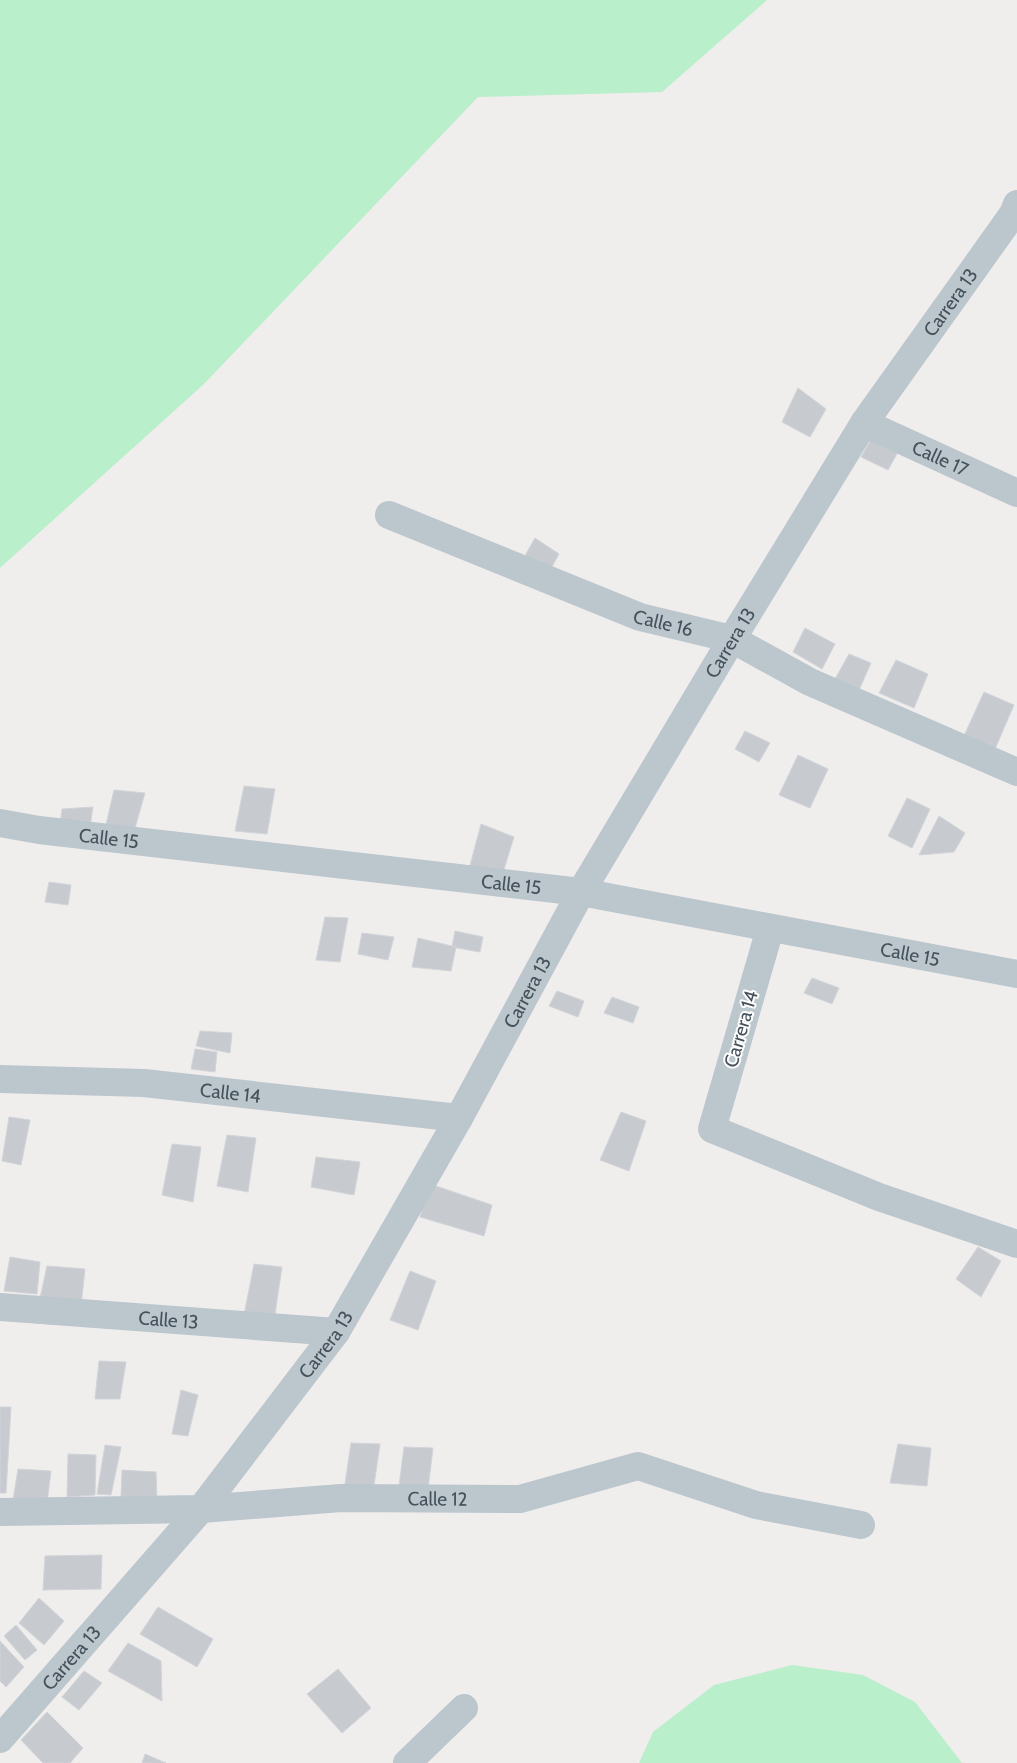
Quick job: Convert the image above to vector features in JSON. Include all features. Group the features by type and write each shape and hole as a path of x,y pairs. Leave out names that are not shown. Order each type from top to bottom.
{"street":[{"name":"Carrera 13","path":"0,1739 201,1509 336,1332 459,1118 581,892 732,639 864,423 1016,212"},
{"name":"Calle 17","path":"864,423 1017,493"},
{"name":"Calle 16","path":"389,515 640,618 732,639 810,682 1017,772"},
{"name":"Calle 15","path":"0,823 39,830 581,892 1017,974"},
{"name":"Carrera 14","path":"770,929 712,1129 879,1197 1017,1244"},
{"name":"Calle 14","path":"0,1080 144,1083 459,1118"},
{"name":"Calle 13","path":"0,1307 336,1332"},
{"name":"Calle 12","path":"0,1512 201,1509 342,1498 520,1499 638,1466 756,1505 861,1525"},
{"path":"406,1763 464,1708"}],"green space":[{"path":"0,0 767,0 662,92 478,97 204,384 0,568"},
{"path":"792,1665 863,1675 915,1702 962,1763 639,1763 653,1732 714,1685"}],"building":[{"path":"798,388 826,409 810,437 782,422"},
{"path":"874,434 899,450 888,470 861,457"},
{"path":"535,538 559,554 548,574 522,561"},
{"path":"805,628 835,644 822,669 793,652"},
{"path":"849,654 871,663 859,690 835,679"},
{"path":"896,660 928,674 914,708 879,693"},
{"path":"984,692 1014,705 995,749 963,738"},
{"path":"745,731 770,743 759,762 735,749"},
{"path":"798,755 828,769 810,808 779,795"},
{"path":"244,786 275,789 267,834 235,831"},
{"path":"114,790 145,793 133,835 105,829"},
{"path":"907,798 930,809 912,848 888,836"},
{"path":"93,807 90,827 60,826 62,809"},
{"path":"939,816 965,833 954,852 919,855"},
{"path":"481,824 514,837 502,876 468,873"},
{"path":"49,882 71,885 68,905 45,902"},
{"path":"325,917 348,918 340,962 316,960"},
{"path":"455,931 483,937 480,952 452,947"},
{"path":"362,933 394,937 388,960 358,954"},
{"path":"418,938 456,947 451,971 412,967"},
{"path":"812,978 839,988 832,1004 804,993"},
{"path":"557,991 584,1001 578,1017 549,1006"},
{"path":"612,997 639,1007 633,1023 604,1013"},
{"path":"200,1031 232,1033 230,1053 196,1046"},
{"path":"195,1049 217,1052 215,1072 191,1069"},
{"path":"621,1112 646,1121 629,1171 600,1160"},
{"path":"9,1117 30,1120 21,1165 2,1161"},
{"path":"227,1135 256,1138 248,1192 217,1186"},
{"path":"172,1144 201,1147 193,1202 162,1195"},
{"path":"316,1157 360,1162 354,1195 311,1187"},
{"path":"430,1184 492,1205 484,1236 420,1217"},
{"path":"978,1247 1001,1261 981,1297 956,1279"},
{"path":"10,1257 40,1262 37,1294 4,1291"},
{"path":"254,1264 282,1267 274,1321 244,1315"},
{"path":"47,1266 85,1269 81,1306 39,1303"},
{"path":"410,1271 436,1281 418,1330 390,1320"},
{"path":"99,1361 126,1362 120,1399 95,1399"},
{"path":"181,1390 198,1395 188,1436 172,1434"},
{"path":"0,1407 11,1407 6,1493 0,1493"},
{"path":"351,1443 380,1444 373,1492 344,1490"},
{"path":"898,1444 931,1448 927,1486 890,1483"},
{"path":"105,1445 121,1447 111,1495 97,1494"},
{"path":"404,1447 433,1448 427,1497 398,1494"},
{"path":"68,1454 96,1455 95,1495 67,1497"},
{"path":"18,1469 51,1471 47,1503 13,1500"},
{"path":"122,1470 156,1472 157,1499 121,1496"},
{"path":"102,1555 101,1589 43,1590 45,1556"},
{"path":"39,1598 64,1621 44,1645 19,1623"},
{"path":"158,1607 213,1639 197,1667 140,1634"},
{"path":"16,1625 37,1650 25,1660 4,1636"},
{"path":"0,1641 24,1667 6,1687 0,1681"},
{"path":"128,1643 161,1661 162,1701 108,1671"},
{"path":"338,1669 371,1708 342,1733 307,1694"},
{"path":"84,1671 102,1683 79,1710 62,1697"},
{"path":"47,1712 83,1748 70,1763 43,1763 21,1740"},
{"path":"145,1754 166,1763 142,1763"}]}
